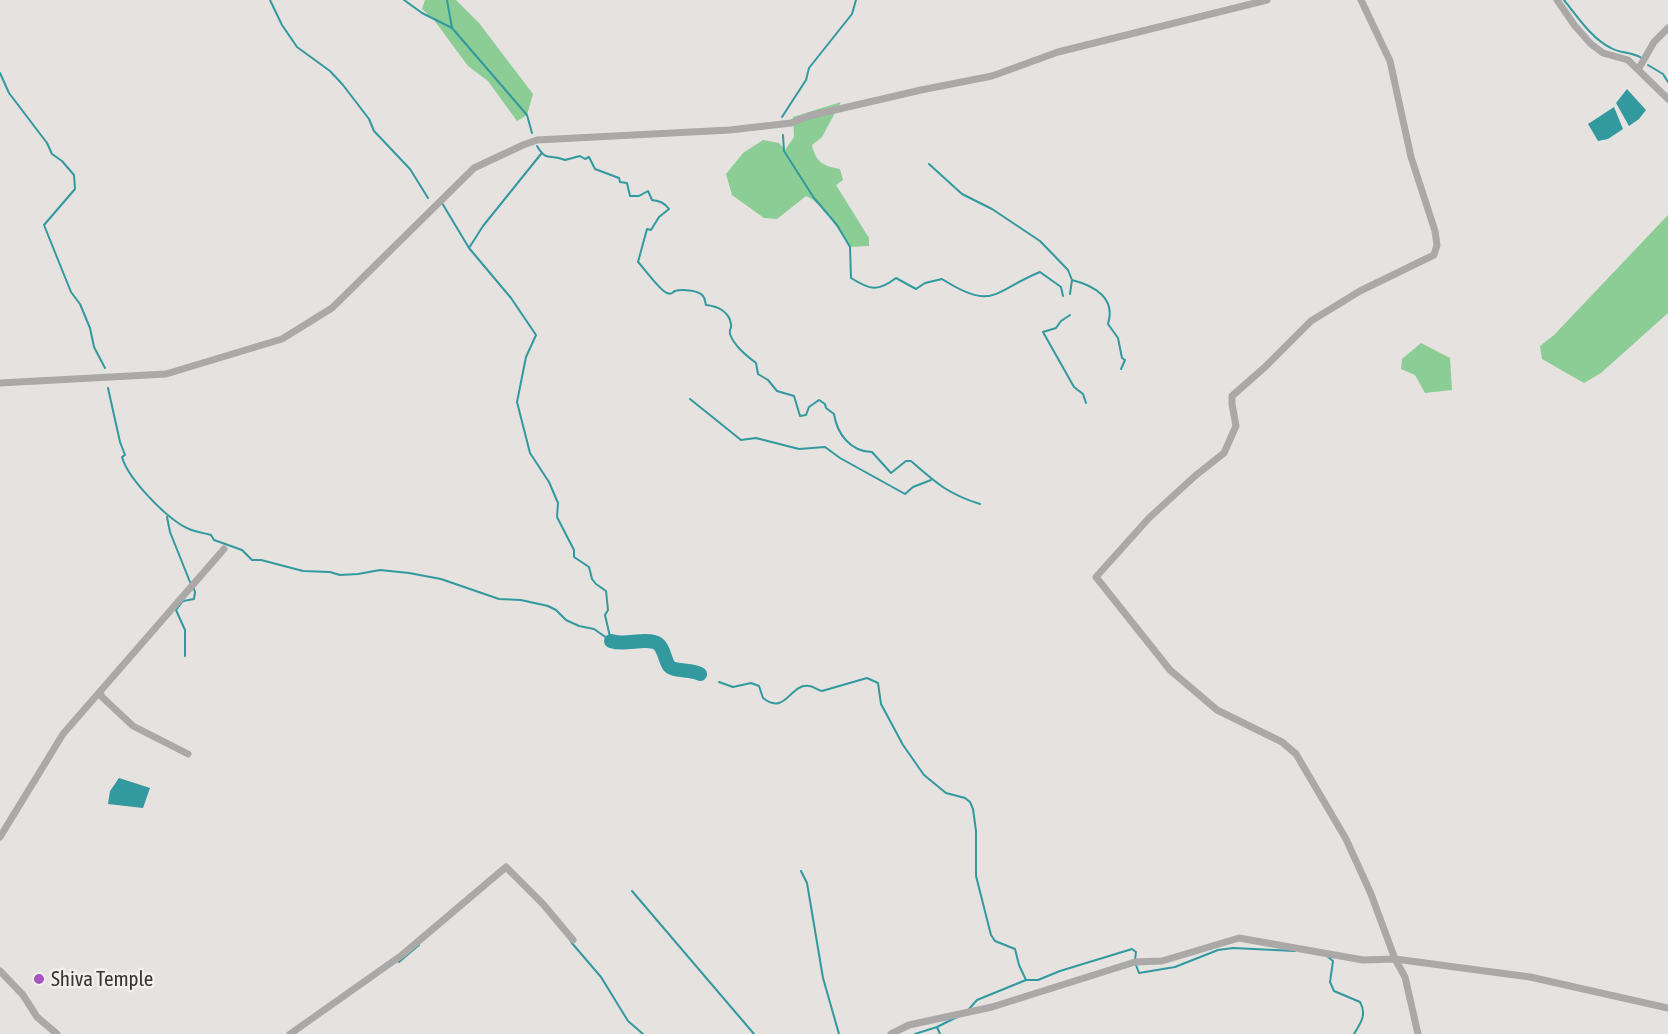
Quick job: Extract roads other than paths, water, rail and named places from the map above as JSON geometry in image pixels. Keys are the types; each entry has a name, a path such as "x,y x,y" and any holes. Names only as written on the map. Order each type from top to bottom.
{"street":[{"path":"0,382 166,374 282,339 333,308 474,168 537,140 730,130 791,123 809,116 992,76 1058,52 1268,0"},
{"path":"1361,0 1390,61 1411,157 1436,231 1437,245 1434,255 1360,291 1311,321 1265,368 1232,396 1236,426 1224,453 1149,518 1096,577 1170,670 1217,710 1282,742 1296,754 1346,839 1371,894 1395,959 1405,976 1418,1034"},
{"path":"1557,0 1575,27 1591,44 1603,53 1628,60 1639,68 1668,99"},
{"path":"1639,68 1654,42 1668,28"},
{"path":"0,837 63,734 224,549"},
{"path":"100,692 102,697 133,726 188,754"},
{"path":"290,1034 402,955 506,867 543,904 573,940"},
{"path":"891,1034 909,1025 992,1007 1135,962 1162,961 1239,938 1363,960 1395,959 1530,977 1668,1008"},
{"path":"0,971 23,994 37,1017 57,1034"}],"water":[{"path":"1627,89 1646,110 1629,126 1616,103"},
{"path":"1614,107 1623,129 1608,139 1598,141 1588,124"},
{"path":"119,778 150,788 143,808 108,804 110,791"}],"waterway":[{"path":"270,0 282,25 297,47 330,71 343,85 369,119 374,131 410,169 428,198"},
{"path":"404,0 422,13 452,28"},
{"path":"447,0 452,28 527,115 532,133"},
{"path":"782,117 806,80 809,68 852,14 856,0"},
{"path":"1564,0 1597,39 1615,50 1643,59"},
{"path":"1648,65 1663,74 1668,82"},
{"path":"0,73 9,93 47,143 52,154 62,161 74,175 75,189 44,225 71,292 80,304 90,328 94,347 105,368"},
{"path":"783,135 784,151 814,198 837,225 850,247 851,278 874,288 884,286 896,278 916,289 925,283 942,279 959,289 983,296 993,295 1040,272 1061,287 1063,296"},
{"path":"537,146 543,154 549,157 565,160 580,156 585,159 589,157 595,169 619,178 620,182 627,183 630,196 639,196 648,191 652,200 661,202 669,209 659,217 651,230 647,229 638,262 664,291 670,294 681,290 698,292 704,297 706,305 718,308 725,313 730,319 730,334 734,343 756,363 758,374 768,380 777,391 794,396 800,416 806,415 809,407 819,400 834,414 838,428 846,440 858,449 872,452 891,473 906,461 911,461 943,487 980,504"},
{"path":"541,154 483,226 469,248 511,298 536,335 526,357 517,402 530,453 549,482 558,503 557,517 574,550 574,557 589,567 592,579 606,591 608,610 605,615 611,641"},
{"path":"929,164 962,194 992,209 1040,241 1068,270 1072,280 1070,294"},
{"path":"442,203 469,248"},
{"path":"1072,280 1096,290 1106,300 1110,315 1108,324 1118,338 1122,358 1125,360 1121,369"},
{"path":"1070,315 1056,328 1043,332 1074,387 1083,394 1086,403"},
{"path":"108,388 125,455 122,457 126,466 150,498 171,517 189,529 211,535 214,540 242,550 252,560 261,560 303,571 330,572 340,575 380,570 409,573 441,579 499,599 521,600 548,606 566,620 594,629 611,641"},
{"path":"690,399 741,440 756,438 799,449 825,447 840,458 905,494 913,487 931,480"},
{"path":"167,517 170,532 190,582"},
{"path":"185,656 185,630 176,610 183,601 194,599 193,587"},
{"path":"611,641 657,643 671,668 700,674"},
{"path":"719,682 733,687 751,683 759,686 763,698 771,703 783,701 803,686 811,686 822,691 867,678 878,683 881,704 903,745 924,775 946,793 965,798 970,802 976,831 976,876 991,935 995,941 1015,949 1026,980 1038,980 1132,949 1136,952 1135,960"},
{"path":"801,871 807,883 823,978 839,1034"},
{"path":"632,891 754,1034"},
{"path":"571,942 601,977 628,1021 643,1034"},
{"path":"399,962 419,945"},
{"path":"1136,965 1139,973 1175,967 1218,950 1233,948 1295,951"},
{"path":"1327,956 1333,961 1330,982 1334,991 1360,1002 1362,1006 1362,1018 1354,1034"},
{"path":"969,1009 977,1000 1026,980"},
{"path":"940,1034 937,1027 957,1017"},
{"path":"915,1034 937,1027"}],"place":[{"name":"Shiva Temple","path":"39,979"}]}
